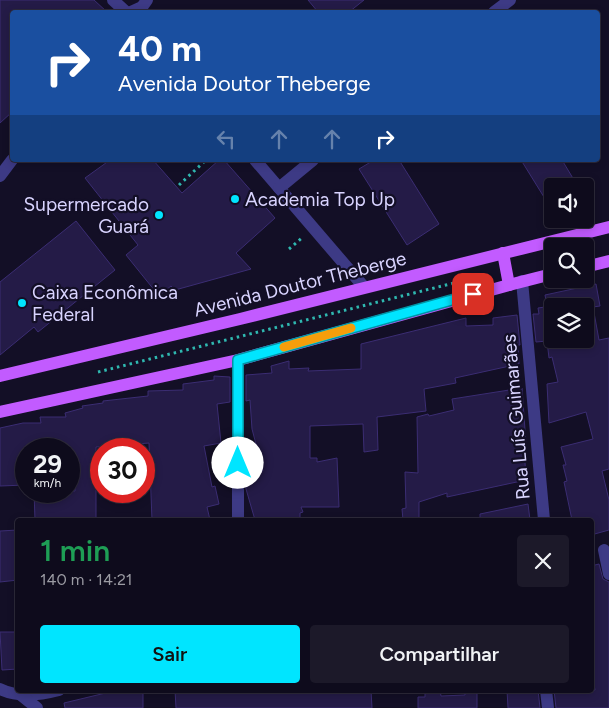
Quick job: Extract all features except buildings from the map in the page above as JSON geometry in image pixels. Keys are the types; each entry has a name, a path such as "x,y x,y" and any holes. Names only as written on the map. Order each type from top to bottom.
{"main road":[{"name":"Avenida Doutor Theberge","path":"0,376 609,227"},
{"path":"503,253 516,283"},
{"path":"594,265 609,261"},
{"path":"0,412 238,360 544,276"}],"street":[{"path":"113,0 126,10"},
{"path":"134,10 142,7 147,0"},
{"path":"497,10 510,0"},
{"path":"0,176 10,162"},
{"path":"256,162 364,287"},
{"path":"279,188 312,162"},
{"name":"Rua Luís Guimarães","path":"516,283 544,518"},
{"path":"238,360 238,518"},
{"path":"601,551 609,574"},
{"path":"0,689 21,695 47,693"},
{"path":"546,693 548,708"},
{"path":"21,695 37,708"}],"path":[{"path":"179,185 204,162"},
{"path":"288,249 303,236"},
{"name":"Avenida Doutor Theberge","path":"98,372 478,277"}],"slow traffic":[{"path":"284,347 351,328"}],"place":[{"name":"Academia Top Up","path":"235,199"},
{"name":"Supermercado Guará","path":"159,215"},
{"name":"Caixa Econômica Federal","path":"22,303"}],"route":[{"path":"238,463 238,360 473,294"}]}
